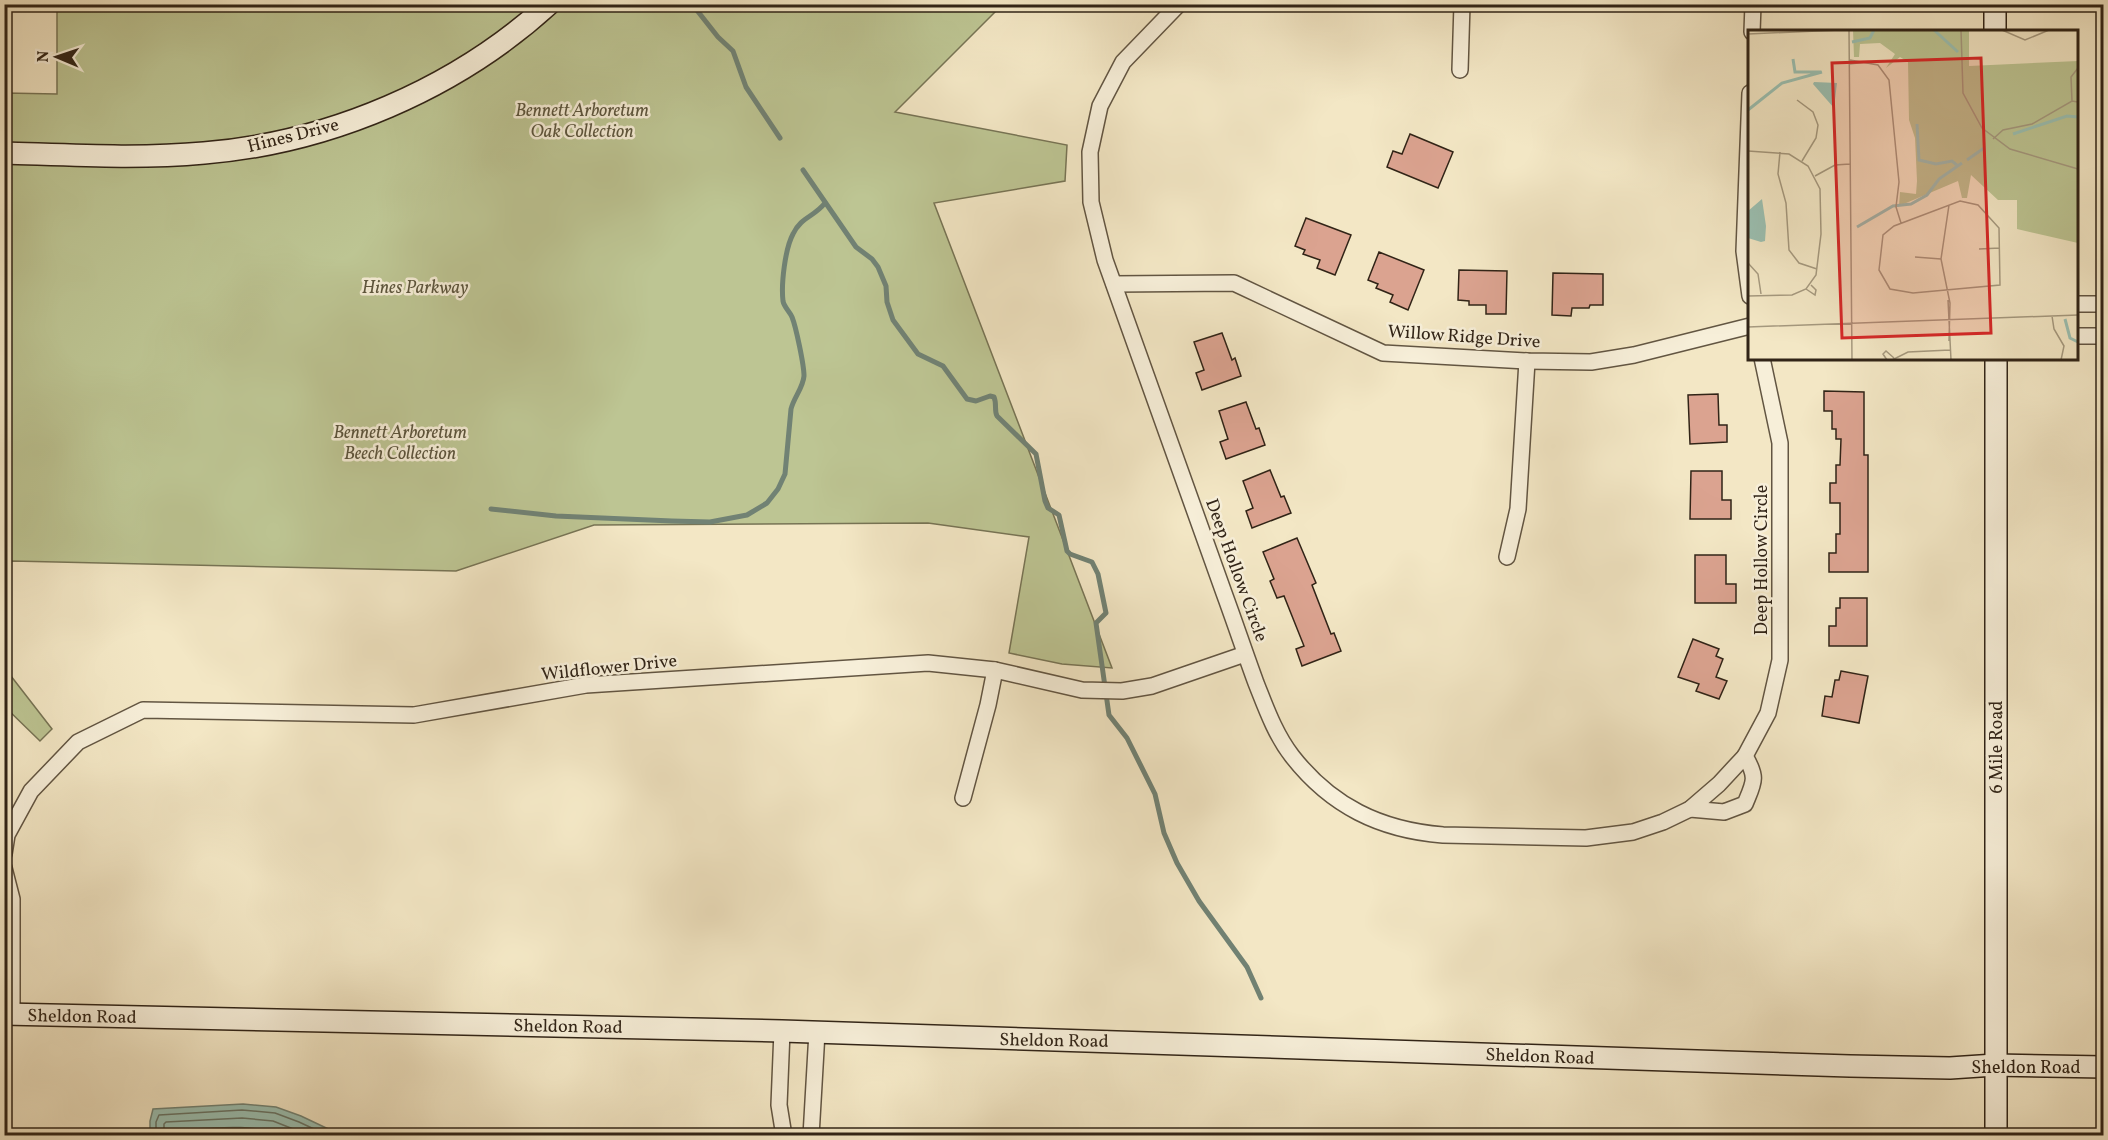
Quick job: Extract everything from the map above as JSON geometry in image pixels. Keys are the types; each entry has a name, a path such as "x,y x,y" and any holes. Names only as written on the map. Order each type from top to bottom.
{"main road":[{"name":"Hines Drive","path":"4,153 159,156 207,153 297,138 380,110 435,84 484,54 549,4"},
{"path":"1995,4 1995,30"},
{"name":"6 Mile Road","path":"1996,360 1996,1136"},
{"name":"Sheldon Road","path":"8,1014 782,1031 1850,1066 2103,1067"}],"street":[{"name":"Deep Hollow Circle","path":"1179,4 1123,62 1100,106 1090,152 1091,202 1114,284 1245,654 1272,723 1291,755 1311,778 1354,811 1378,822 1420,833 1586,838 1614,836 1647,828 1690,809 1719,784 1745,756 1768,713 1780,660 1780,442 1762,360"},
{"path":"1460,70 1462,4"},
{"path":"1752,30 1753,4"},
{"path":"1748,125 1744,251 1748,287"},
{"name":"Willow Ridge Drive","path":"1114,284 1234,284 1383,353 1591,362 1617,358 1748,326"},
{"path":"2078,304 2103,304"},
{"path":"2078,336 2103,336"},
{"path":"1507,557 1518,509 1527,361"},
{"name":"Wildflower Drive","path":"4,854 8,835 31,791 78,742 143,710 414,714 585,685 928,663 995,670 1082,690 1122,691 1152,686 1245,654"},
{"path":"963,798 995,670"},
{"name":"Deep Hollow Circle","path":"1690,809 1724,812 1745,804 1754,779 1745,756"},
{"path":"4,868 12,899 8,1014"},
{"path":"782,1031 779,1105 784,1136"},
{"path":"811,1136 817,1032"}],"green space":[{"name":"Hines Parkway","path":"57,5 1002,5 895,112 1067,145 1065,181 934,203 1112,668 1062,664 1009,653 1029,537 928,523 594,525 456,571 12,561 5,572 5,93 57,94"},
{"path":"4,667 52,729 40,741 5,707"}],"water":[{"path":"243,1104 276,1107 341,1135 150,1135 153,1109"}],"building":[{"path":"1410,134 1453,152 1438,188 1387,167 1393,151 1402,154"},
{"path":"1306,218 1351,235 1335,275 1317,268 1320,260 1303,254 1305,250 1295,246"},
{"path":"1379,252 1424,270 1408,310 1390,302 1393,295 1376,288 1378,284 1368,280"},
{"path":"1459,270 1507,271 1506,314 1486,314 1486,305 1469,305 1469,301 1458,300"},
{"path":"1553,273 1603,274 1603,305 1572,308 1571,316 1552,315"},
{"path":"1222,333 1241,376 1202,390 1196,373 1204,370 1194,342"},
{"path":"1824,391 1864,392 1864,455 1868,455 1868,572 1829,572 1829,553 1836,553 1836,534 1840,534 1840,503 1830,503 1830,483 1836,483 1836,465 1840,465 1841,439 1836,439 1836,429 1832,429 1832,411 1824,411"},
{"path":"1718,394 1719,425 1727,425 1727,442 1690,444 1688,395"},
{"path":"1246,402 1265,445 1226,459 1220,442 1228,439 1219,411"},
{"path":"1270,470 1281,497 1284,496 1291,513 1252,528 1246,511 1253,508 1243,481"},
{"path":"1691,471 1722,471 1722,500 1731,500 1731,519 1690,519"},
{"path":"1297,538 1316,583 1312,585 1331,634 1334,633 1341,651 1302,666 1296,649 1304,646 1284,596 1277,598 1270,581 1274,579 1263,552"},
{"path":"1695,555 1726,555 1726,584 1736,584 1736,603 1695,603"},
{"path":"1840,598 1867,598 1867,646 1829,646 1829,626 1836,626 1836,608 1840,608"},
{"path":"1693,639 1719,649 1716,656 1723,659 1716,677 1727,681 1719,699 1696,691 1699,684 1678,677"},
{"path":"1841,671 1868,676 1859,723 1822,716 1825,696 1832,697 1835,680 1839,680"}],"waterway":[{"path":"692,4 718,37 733,51 746,87 780,138"},
{"path":"803,170 856,247 872,259 878,267 886,286 887,302 893,320 918,354 943,366 967,399 976,401 990,396 994,397 997,416 1036,454 1045,501 1048,508 1059,515 1067,551 1092,562 1098,574 1106,613 1096,623 1109,715 1127,738 1155,794 1164,833 1177,863 1199,901 1247,967 1261,998"},
{"path":"491,509 556,516 710,522 747,515 767,503 778,489 785,474 791,409 804,376 794,322 783,301 786,257 796,228 825,203"}],"park label":[{"name":"Bennett Arboretum Oak Collection","path":"582,120"},
{"name":"Bennett Arboretum Beech Collection","path":"400,442"}]}
